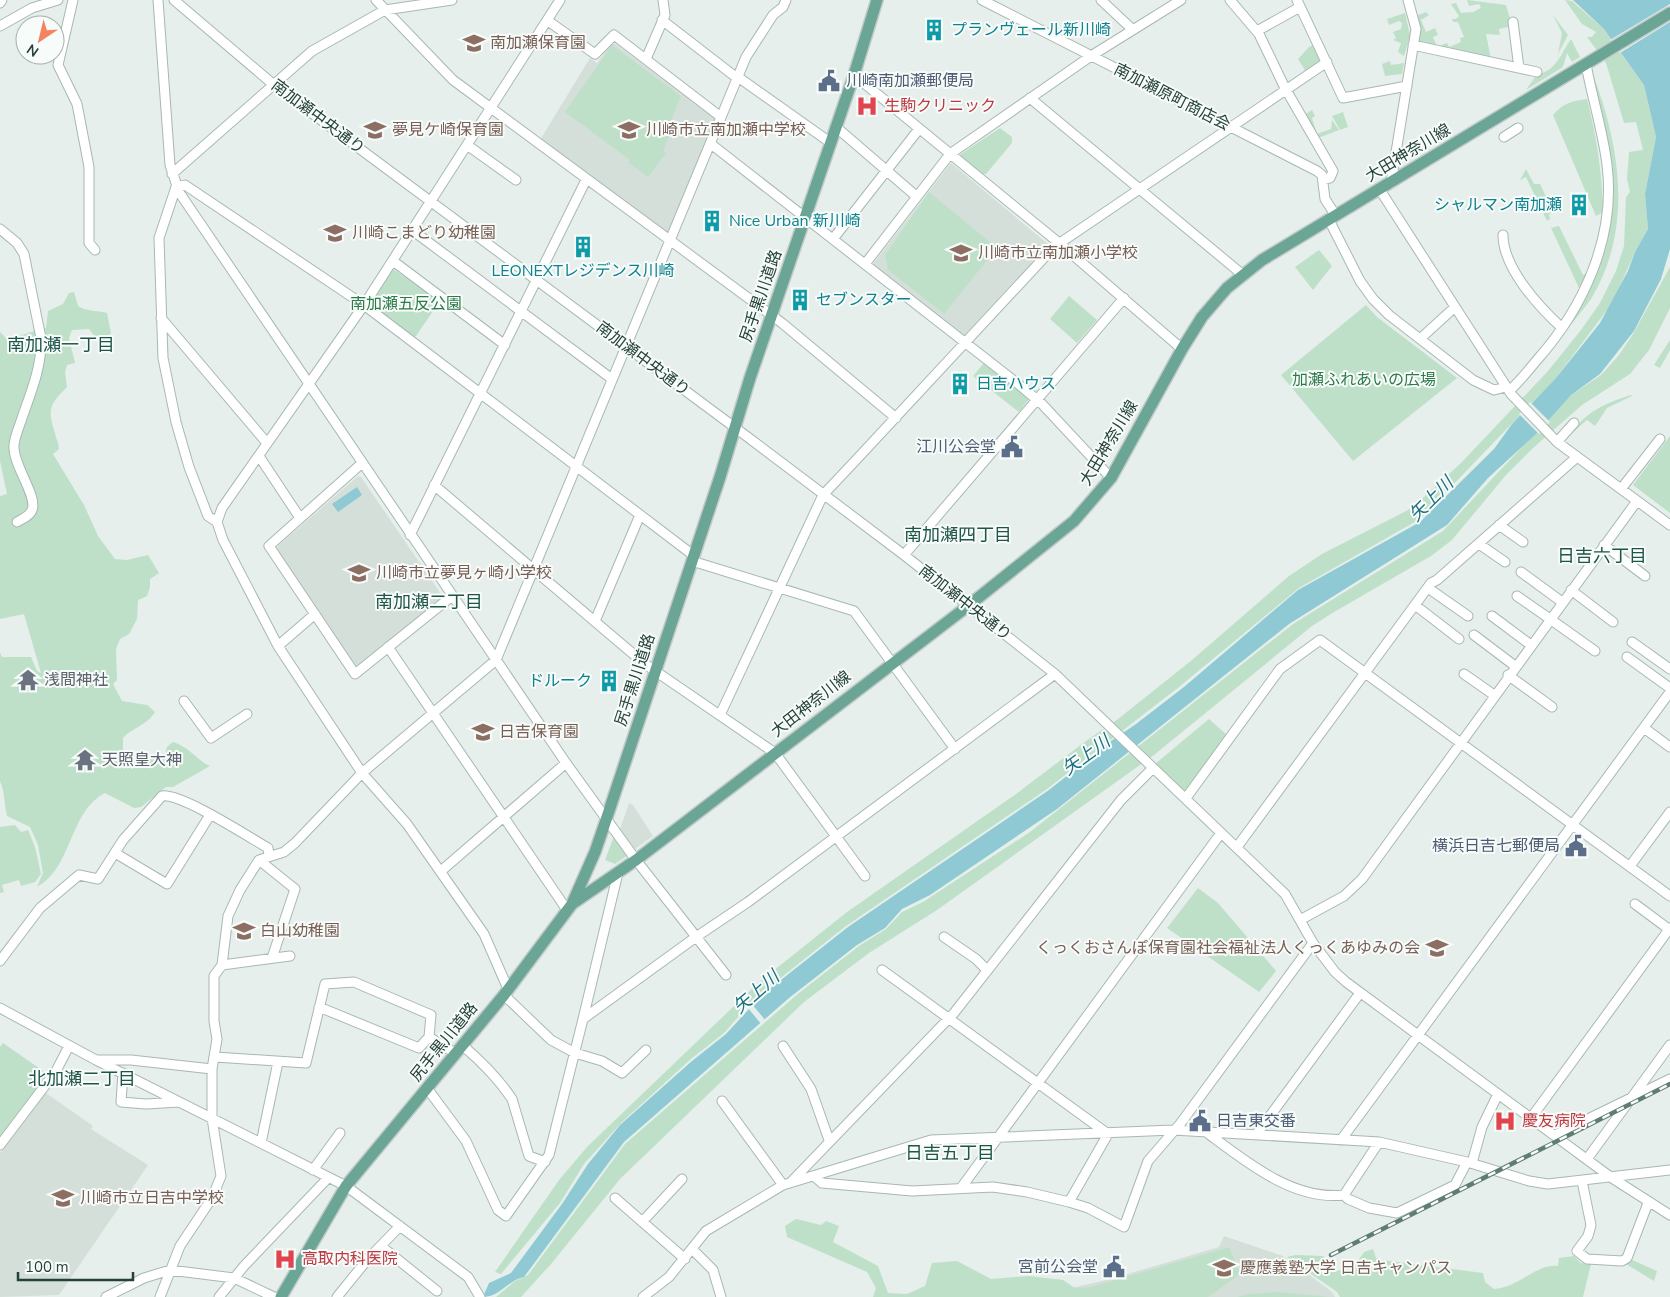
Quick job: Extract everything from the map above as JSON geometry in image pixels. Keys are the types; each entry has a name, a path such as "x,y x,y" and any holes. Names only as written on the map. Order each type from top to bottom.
{"main road":[{"name":"尻手黒川道路","path":"281,1297 346,1186 506,992 570,907 595,852 606,820 735,427 854,75 877,0"},
{"name":"大田神奈川線","path":"570,907 636,860 968,606 1074,521 1110,478 1182,349 1202,317 1227,288 1262,260 1670,13"}],"street":[{"path":"0,26 32,8 58,0"},
{"path":"73,0 58,65 77,104 80,117 89,167 89,243 95,250"},
{"path":"158,0 172,174 176,187 361,464 566,763 636,860 726,975"},
{"name":"南加瀬中央通り","path":"174,0 274,85 735,427 904,555 1055,674 1108,722 1150,765 1285,894 1313,943 1335,972 1360,993 1612,1178 1648,1203 1670,1215"},
{"path":"376,0 447,74 586,180 772,317 896,418"},
{"path":"172,174 312,51 385,10 452,0"},
{"path":"217,522 222,508 393,261 560,0"},
{"path":"646,59 666,10 663,0"},
{"path":"160,1297 180,1246 212,1198 220,1176 212,1118 212,1069 217,1039 214,1021 214,976 222,965 228,916 240,890 259,860 269,855 284,852 295,843 362,773 496,660 669,240 738,78 751,49 773,15 782,7 786,0"},
{"name":"南加瀬原町商店会","path":"982,0 1317,171 1324,179"},
{"path":"1101,0 1133,30"},
{"path":"865,264 950,154 1091,56 1181,0"},
{"path":"1230,0 1257,31 1285,88 1333,171 1330,178 1324,179 1325,199 1360,281 1373,299 1389,315 1473,380 1494,390 1509,391"},
{"path":"1391,183 1416,29 1408,0"},
{"path":"1257,31 1298,4 1343,98 1406,86"},
{"path":"662,20 738,78 831,143"},
{"path":"548,21 595,54 614,35 721,117"},
{"path":"1513,22 1519,68"},
{"path":"1414,45 1537,72"},
{"path":"720,715 824,495 965,343 1059,243 1285,88 1327,62"},
{"path":"1509,391 1562,328 1592,274 1606,225 1607,166 1588,62"},
{"path":"854,75 1059,243 1182,349"},
{"path":"1030,98 1243,275"},
{"path":"836,127 916,196"},
{"path":"1504,137 1518,128"},
{"path":"833,239 919,129"},
{"path":"710,144 1036,399 1110,478"},
{"path":"467,145 516,180"},
{"path":"410,535 586,180"},
{"path":"176,187 185,185 364,305 640,515 692,558 781,589 854,611 955,749"},
{"path":"176,187 159,238 161,318 165,373 189,468 208,516 217,522 223,540 244,585 278,646 362,773 407,824 484,934 506,992 551,1040 575,1053 602,1061 622,1073 646,1050"},
{"path":"1380,190 1509,391 1556,441 1670,525"},
{"path":"0,229 16,243 24,254 40,332 42,351 38,371 14,444 16,462 32,501 33,509 30,514 17,522"},
{"path":"412,230 612,379"},
{"path":"1503,235 1503,249 1525,286 1539,307 1562,328"},
{"path":"393,261 505,345"},
{"path":"904,555 1124,298"},
{"path":"1420,338 1456,307"},
{"path":"161,318 267,443"},
{"path":"1556,441 1574,423"},
{"path":"1622,489 1660,439"},
{"path":"258,456 300,518"},
{"path":"1237,847 1428,588 1577,457"},
{"path":"361,464 269,546 355,674 452,596"},
{"path":"434,486 655,670 775,753 865,876"},
{"path":"1300,920 1344,896 1362,879 1508,675 1637,501"},
{"path":"595,621 640,515"},
{"path":"1499,525 1523,542"},
{"path":"1479,544 1505,562"},
{"path":"1604,545 1645,576"},
{"path":"1521,572 1562,602"},
{"path":"1428,588 1468,616"},
{"path":"1571,590 1614,622"},
{"path":"1517,596 1595,651"},
{"path":"1415,605 1460,639"},
{"path":"278,646 315,614"},
{"path":"1492,616 1531,645"},
{"path":"1474,635 1515,666"},
{"path":"1186,798 1280,670 1320,640 1670,896"},
{"path":"1632,642 1670,669"},
{"path":"388,647 504,816 570,907"},
{"path":"1341,1140 1670,690 1627,657"},
{"path":"583,1019 696,937 748,902 1055,674"},
{"path":"1464,674 1494,695"},
{"path":"1508,675 1546,704"},
{"path":"184,701 211,738 247,714"},
{"path":"1644,728 1670,747"},
{"path":"441,871 566,763"},
{"path":"786,1184 949,1018 1150,765"},
{"path":"0,961 40,908 79,875 98,879 129,833 162,796 168,795 184,800 268,848 269,855"},
{"path":"1630,866 1670,812"},
{"path":"115,853 167,884 210,815"},
{"path":"961,1188 1221,832"},
{"path":"259,860 295,889 272,958"},
{"path":"427,1088 466,1141 498,1210 506,1216 549,1155 618,873"},
{"path":"1531,1118 1670,929 1635,904"},
{"path":"944,937 976,959 986,970"},
{"path":"814,1176 822,1183 912,1191 993,1187 1069,1202 1088,1208 1124,1227 1148,1161 1313,943"},
{"path":"222,965 290,956"},
{"path":"882,970 1108,1134"},
{"path":"215,1057 278,1062 306,1062 319,1008 325,984 343,981 354,982 431,1015 429,1036 419,1048 319,1008"},
{"path":"1256,1135 1360,993"},
{"path":"0,1008 96,1060 346,1186 442,1256 471,1281 480,1297"},
{"path":"429,1036 459,1049 489,1068 512,1099 529,1156 545,1162"},
{"path":"1587,1159 1670,1045"},
{"path":"0,1145 56,1071 69,1046"},
{"path":"783,1046 811,1089 829,1140"},
{"path":"96,1060 131,1060 212,1069"},
{"path":"261,1143 278,1062"},
{"path":"122,1073 121,1102 146,1104 179,1102"},
{"path":"1555,1135 1670,1079"},
{"path":"1206,1132 1247,1163 1311,1193 1344,1195 1348,1199 1369,1208 1397,1213 1455,1185 1469,1163 1482,1127 1498,1094"},
{"path":"722,1101 786,1184"},
{"path":"643,1297 668,1277 693,1250 706,1231 786,1184 931,1140 1173,1130 1379,1142 1469,1163 1529,1181 1548,1184 1612,1178 1668,1168"},
{"path":"313,1170 340,1133"},
{"path":"1069,1202 1108,1134"},
{"path":"1344,1195 1379,1142"},
{"path":"220,1297 234,1278 328,1178"},
{"path":"642,1222 682,1179"},
{"path":"1582,1180 1591,1225 1588,1236 1577,1251 1587,1259 1622,1261 1627,1258 1648,1203"},
{"path":"615,1198 684,1259"},
{"path":"338,1297 400,1226"},
{"path":"381,1246 437,1291"},
{"path":"693,1250 713,1270 721,1297"},
{"path":"106,1297 144,1278 170,1270 234,1278 274,1297"}],"shaded area":[{"name":"川崎市立南加瀬中学校","path":"611,44 616,44 716,119 667,235 540,140 590,58 597,63"},
{"name":"川崎市立南加瀬小学校","path":"951,163 1049,245 965,338 872,265"},
{"name":"川崎市立夢見ヶ崎小学校","path":"358,476 361,477 441,594 440,599 359,667 355,665 277,551 278,546"},
{"path":"629,803 633,805 653,836 635,849 620,829"},
{"name":"川崎市立日吉中学校","path":"46,1093 93,1126 91,1129 148,1165 59,1295 0,1297 0,1153"},
{"name":"慶應義塾大学 日吉キャンパス","path":"1224,1236 1283,1256 1331,1291 1335,1297 1032,1297 1111,1279 1219,1247"}],"green space":[{"path":"1467,0 1506,5 1512,26 1499,29 1500,35 1486,34 1491,59 1417,43 1416,16 1426,12 1429,15 1421,20 1426,32 1435,28 1438,35 1433,37 1437,47 1447,43 1449,47 1461,42 1460,38 1464,37 1458,22 1453,22 1452,19 1456,19 1459,16 1451,4 1456,3 1461,13 1473,12 1481,8 1479,4 1469,6"},
{"path":"1565,0 1572,1 1604,29 1644,85 1656,137 1645,194 1648,229 1635,252 1613,302 1556,378 1420,519 1299,588 1179,687 1047,789 846,926 753,1000 724,1033 691,1059 622,1122 584,1164 560,1203 501,1274 495,1272 559,1180 587,1147 758,983 847,912 1016,794 1118,719 1192,660 1289,576 1322,554 1412,508 1461,463 1548,371 1600,303 1616,271 1624,246 1626,197 1630,192 1627,179 1629,152 1643,150 1636,122 1624,123 1606,63 1587,37 1592,37 1596,32 1582,24"},
{"path":"1405,13 1410,35 1404,56 1398,52 1401,43 1393,40 1396,38 1393,32 1401,29 1402,23 1399,21 1389,25 1387,19"},
{"path":"1553,15 1568,35 1558,54 1562,33"},
{"path":"1571,39 1580,57 1572,62 1567,53 1563,67 1526,90 1537,74 1549,70 1553,66"},
{"path":"612,45 681,96 667,131 670,133 663,151 666,153 648,177 629,163 630,160 565,112"},
{"path":"1313,45 1321,62 1306,72 1298,59"},
{"path":"1390,61 1391,65 1404,63 1402,74 1385,76 1382,64"},
{"path":"1592,72 1610,128 1618,186 1618,215 1613,244 1605,272 1591,299 1565,332 1597,272 1607,243 1610,223 1612,192"},
{"path":"1587,99 1594,127 1601,183 1603,212 1596,216 1553,115 1568,103"},
{"path":"1312,110 1315,116 1312,118 1317,134 1331,129 1332,120 1339,130 1318,138 1304,115"},
{"path":"1343,112 1348,127 1340,130 1332,116"},
{"path":"1000,128 1012,137 1012,143 986,174 978,174 958,156"},
{"path":"1526,169 1534,184 1540,184 1553,212 1549,214 1550,219 1547,221 1526,177 1520,180"},
{"path":"929,192 997,248 944,314 888,270 885,255"},
{"path":"1559,226 1583,275 1587,273 1579,288 1551,228"},
{"path":"1319,250 1332,266 1313,290 1295,267"},
{"path":"1670,267 1670,308 1649,350 1630,374 1582,405 1533,448 1506,475 1452,540 1431,556 1312,626 1154,755 937,910 869,953 804,1002 620,1179 551,1264 521,1297 496,1297 515,1281 528,1275 625,1144 799,993 859,946 886,929 902,912 923,902 1030,832 1293,624 1443,531 1571,395 1601,375 1619,355 1633,334"},
{"name":"南加瀬五反公園","path":"393,269 440,301 416,336 413,337 370,303"},
{"path":"74,292 78,306 107,313 111,333 106,340 96,338 89,329 72,330 69,338 75,363 67,365 65,372 67,387 54,402 51,412 59,445 59,449 53,454 84,505 98,536 115,559 127,560 148,555 159,573 150,579 147,596 138,600 137,619 129,634 120,639 116,649 117,680 113,684 122,701 147,705 155,712 148,720 123,738 123,750 131,764 142,764 144,760 165,756 167,747 173,742 184,747 210,766 173,787 166,787 141,807 134,808 105,793 93,801 77,825 58,866 49,878 37,887 43,873 38,845 30,827 7,816 0,781 0,653 2,657 31,657 37,671 41,673 24,614 0,619 0,496 7,494 0,461 0,332 7,339 46,328 48,311 63,304 69,293"},
{"path":"1069,296 1097,320 1077,343 1050,319"},
{"name":"加瀬ふれあいの広場","path":"1366,305 1377,317 1457,378 1353,461 1281,375"},
{"path":"1670,340 1670,350 1660,368 1654,365"},
{"path":"984,363 1029,399 1019,412 973,376"},
{"path":"1631,395 1607,408 1595,426 1587,420 1571,434 1583,419 1597,409"},
{"path":"1670,436 1670,513 1633,485"},
{"path":"1209,719 1228,736 1187,793 1155,764"},
{"path":"15,825 21,832 28,830 35,847 41,874 35,882 21,886 19,880 2,885 4,892 0,893 0,827"},
{"path":"614,836 628,855 615,864 605,860"},
{"path":"1198,888 1218,903 1276,971 1259,992 1167,928"},
{"path":"3,1043 49,1075 0,1140 0,1047"},
{"path":"796,1219 821,1225 826,1221 839,1226 833,1242 878,1266 888,1293 907,1294 925,1286 932,1263 957,1261 991,1279 1029,1276 1063,1280 1075,1288 1091,1287 1229,1247 1240,1274 1208,1297 873,1297 876,1288 867,1272 787,1237 785,1226"},
{"path":"1373,1249 1376,1258 1382,1260 1483,1273 1485,1282 1494,1289 1512,1284 1543,1268 1558,1266 1559,1258 1574,1256 1581,1263 1591,1264 1583,1297 1340,1297 1337,1292 1287,1257 1296,1255 1323,1256 1337,1271 1355,1265 1364,1252"},
{"path":"1630,1259 1657,1271 1654,1281 1626,1264"},
{"path":"1279,1292 1329,1297 1237,1297 1248,1294"}],"water":[{"name":"矢上川","path":"1573,0 1670,0 1670,249 1661,279 1634,331 1600,374 1571,395 1536,434 1488,478 1447,525 1289,624 1057,809 930,895 902,909 885,928 857,945 789,998 624,1142 524,1277 513,1281 494,1294 483,1297 489,1283 511,1273 562,1204 588,1164 620,1125 692,1061 726,1034 762,995 848,927 1049,790 1184,687 1298,590 1420,522 1494,449 1512,424 1556,378 1600,323 1648,229 1645,194 1656,137 1644,85 1604,29"},
{"path":"357,487 362,495 338,512 332,504"}],"pier":[{"path":"1670,4 1670,22 1620,53 1610,40"},
{"path":"1530,402 1550,422 1539,434 1519,414"},
{"path":"751,1003 766,1021 762,1025 747,1007"}],"railway":[{"path":"1331,1255 1670,1084"}],"place":[{"name":"プランヴェール新川崎","path":"934,30"},
{"name":"南加瀬保育園","path":"474,43"},
{"name":"川崎南加瀬郵便局","path":"829,81"},
{"name":"生駒クリニック","path":"867,106"},
{"name":"夢見ケ崎保育園","path":"375,130"},
{"name":"川崎市立南加瀬中学校","path":"629,130"},
{"name":"シャルマン南加瀬","path":"1579,205"},
{"name":"Nice Urban 新川崎","path":"712,221"},
{"name":"川崎こまどり幼稚園","path":"335,233"},
{"name":"LEONEXTレジデンス川崎","path":"583,247"},
{"name":"川崎市立南加瀬小学校","path":"961,253"},
{"name":"セブンスター","path":"800,300"},
{"name":"日吉ハウス","path":"960,384"},
{"name":"江川公会堂","path":"1012,447"},
{"name":"川崎市立夢見ヶ崎小学校","path":"359,573"},
{"name":"浅間神社","path":"28,680"},
{"name":"ドルーク","path":"609,681"},
{"name":"日吉保育園","path":"483,732"},
{"name":"天照皇大神","path":"85,760"},
{"name":"横浜日吉七郵便局","path":"1576,846"},
{"name":"白山幼稚園","path":"244,931"},
{"name":"くっくおさんぽ保育園社会福祉法人くっくあゆみの会","path":"1437,948"},
{"name":"日吉東交番","path":"1200,1121"},
{"name":"慶友病院","path":"1505,1121"},
{"name":"川崎市立日吉中学校","path":"63,1198"},
{"name":"高取内科医院","path":"285,1259"},
{"name":"宮前公会堂","path":"1114,1267"},
{"name":"慶應義塾大学 日吉キャンパス","path":"1224,1268"}],"district":[{"name":"南加瀬一丁目","path":"61,345"},
{"name":"南加瀬四丁目","path":"958,535"},
{"name":"日吉六丁目","path":"1602,556"},
{"name":"南加瀬二丁目","path":"429,602"},
{"name":"北加瀬二丁目","path":"82,1079"},
{"name":"日吉五丁目","path":"950,1153"}]}
